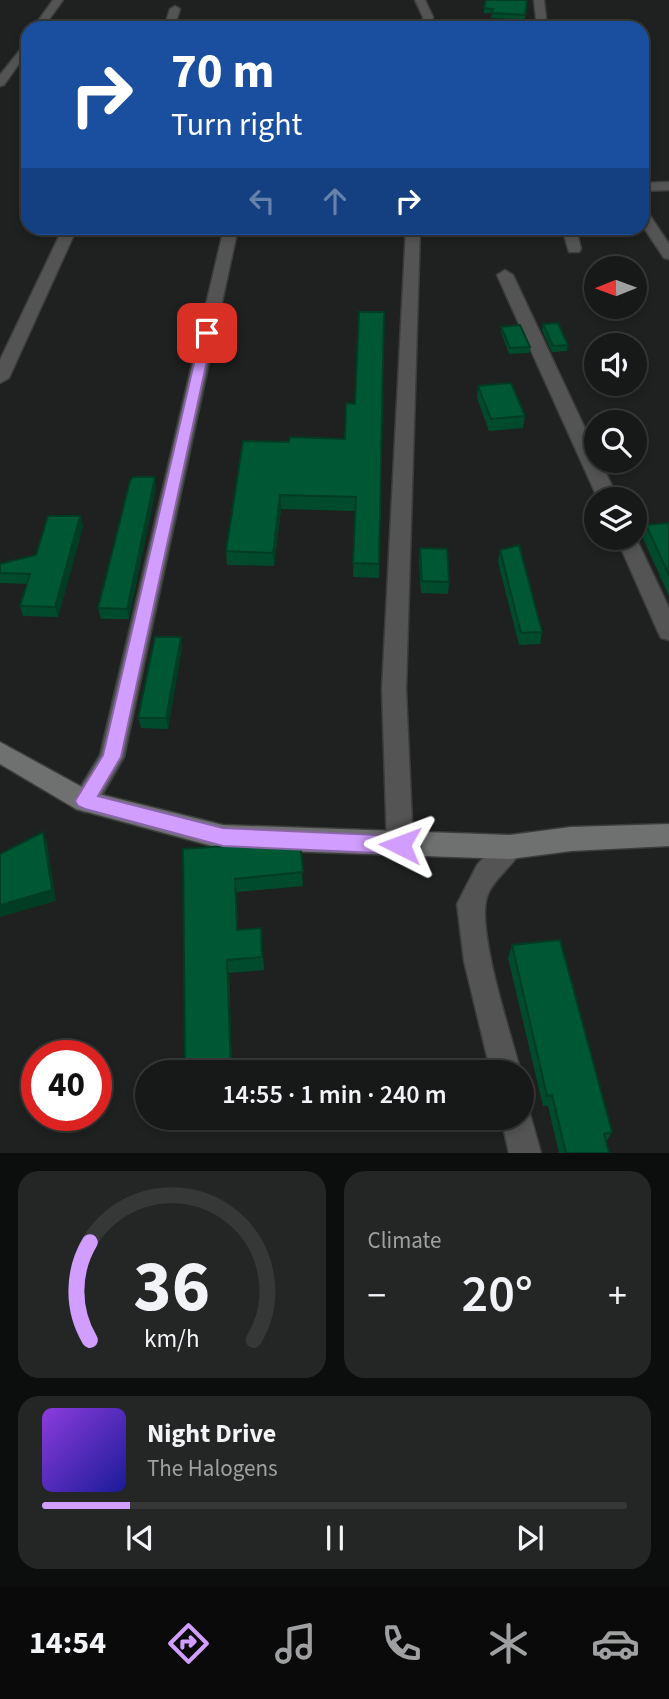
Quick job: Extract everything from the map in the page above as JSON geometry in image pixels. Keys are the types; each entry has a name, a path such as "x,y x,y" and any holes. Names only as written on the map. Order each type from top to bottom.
{"street":[{"path":"43,21 58,0"},
{"path":"420,0 427,21"},
{"path":"539,0 541,21"},
{"path":"171,21 175,9"},
{"path":"0,83 21,53"},
{"path":"649,187 669,186"},
{"path":"649,225 669,255"},
{"path":"0,378 67,235"},
{"path":"85,801 112,757 229,235"},
{"path":"400,845 394,689 413,235"},
{"path":"571,235 574,249"},
{"path":"505,275 602,487"},
{"path":"632,550 669,632"},
{"path":"0,752 85,801 223,837 510,847 571,838 669,835"},
{"path":"503,1060 474,934 471,906 479,881 510,847"},
{"path":"520,1130 525,1153"}],"building":[{"path":"486,0 527,0 525,15 492,13 493,9 484,8"},
{"path":"359,312 384,312 379,564 353,563 356,497 280,495 273,553 226,551 243,441 289,442 290,437 345,439 346,403 355,404"},
{"path":"558,323 568,345 553,346 543,324"},
{"path":"520,325 530,347 510,348 501,327"},
{"path":"511,383 525,416 491,419 478,386"},
{"path":"133,477 155,477 127,609 98,608 130,481"},
{"path":"48,516 80,516 55,607 20,606 30,574 0,573 0,564 36,555"},
{"path":"669,523 669,575 647,527 647,525"},
{"path":"519,545 542,632 521,633 500,550"},
{"path":"420,548 447,549 449,582 422,581"},
{"path":"155,637 181,637 166,718 138,718"},
{"path":"43,832 52,890 0,905 0,854"},
{"path":"300,841 303,872 235,879 237,930 261,928 262,957 227,960 231,1060 185,1060 183,849"},
{"path":"560,940 612,1132 604,1134 609,1153 566,1153 552,1095 547,1096 512,945"}],"route":[{"path":"207,333 112,757 85,801 223,837 400,845"}]}
